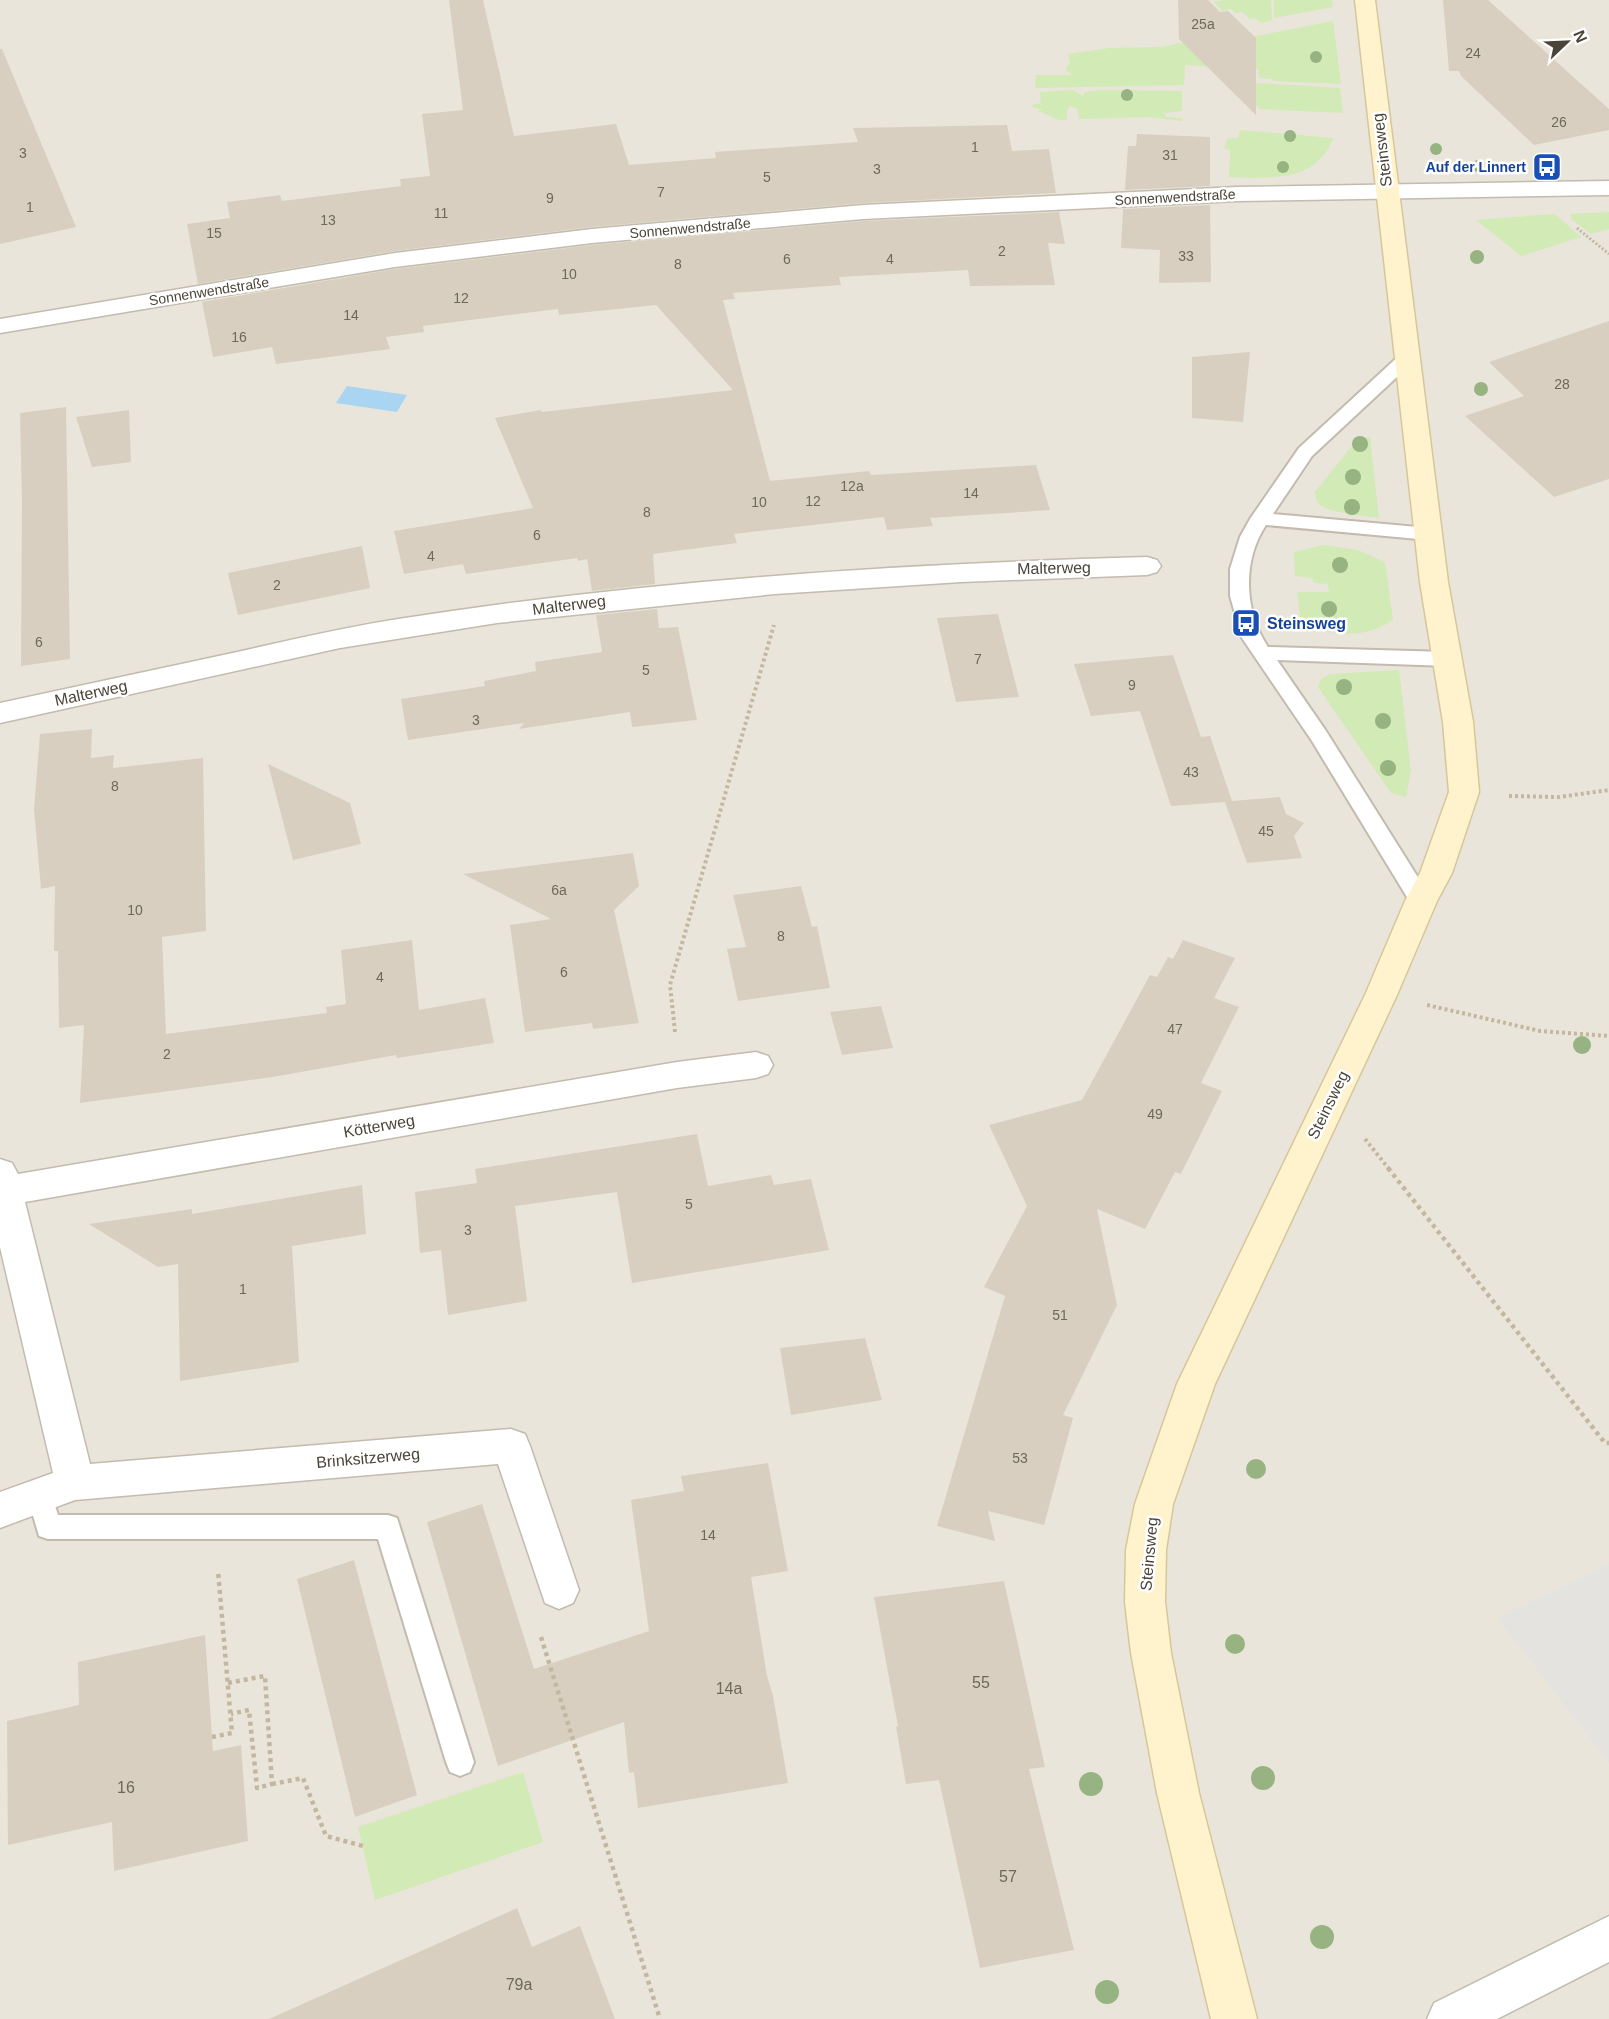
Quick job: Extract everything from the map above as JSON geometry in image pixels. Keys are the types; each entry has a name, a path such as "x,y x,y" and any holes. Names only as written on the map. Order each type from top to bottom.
{"main road":[{"name":"Steinsweg","path":"1233,2019 1183,1815 1162,1715 1145,1602 1146,1550 1154,1504 1197,1384 1436,873 1464,792 1463,754 1428,534 1365,0"}],"street":[{"path":"1387,191 1609,188"},
{"name":"Sonnenwendstraße","path":"0,326 395,260 592,236 863,212 1237,194 1387,191"},
{"name":"Malterweg","path":"0,712 402,627 625,598 788,582 991,570 1147,566"},
{"name":"Kötterweg","path":"2,1182 677,1075 756,1065"},
{"path":"2,1182 75,1483"},
{"name":"Brinksitzerweg","path":"1,1512 75,1483 511,1446 559,1590"},
{"path":"1450,2019 1609,1938"}],"lane":[{"path":"1407,358 1305,452 1259,519 1249,537 1239,569 1246,623 1262,653 1319,736 1421,901"},
{"path":"1259,519 1428,534"},
{"path":"1262,653 1448,659"},
{"path":"40,1496 48,1527 388,1527 460,1762"}],"path":[{"path":"1581,232 1609,254"},
{"path":"677,1075 670,985 788,582"},
{"path":"1464,792 1546,799 1585,796 1609,790"},
{"path":"1381,994 1540,1031 1609,1036"},
{"path":"1363,1136 1605,1443 1609,1443"},
{"path":"212,1737 232,1732 214,1527"},
{"path":"559,1590 534,1616 660,2019"},
{"path":"228,1683 265,1676 272,1784"},
{"path":"231,1714 249,1710 256,1788 303,1778 326,1836 363,1846"}],"shaded area":[{"path":"0,0 1609,0 1609,2019 0,2019"},
{"path":"1609,1564 1609,1763 1497,1618"}],"green space":[{"path":"1271,0 1272,20 1261,23 1255,18 1250,19 1242,12 1235,13 1231,9 1222,11 1214,2"},
{"path":"1274,0 1332,0 1333,7 1274,18"},
{"path":"1333,21 1341,84 1273,81 1273,79 1259,78 1258,69 1185,65 1184,85 1035,88 1036,75 1073,75 1065,70 1070,63 1068,54 1109,48 1161,47 1211,37 1226,42"},
{"path":"1259,83 1340,88 1343,113 1259,109 1258,106 1251,106 1251,85"},
{"path":"1073,90 1083,96 1085,92 1100,90 1182,91 1182,111 1164,113 1166,117 1182,118 1182,121 1149,117 1079,119 1078,109 1070,106 1067,110 1067,120 1059,120 1038,111 1043,109 1033,108 1032,105 1041,103 1040,92"},
{"path":"1240,130 1333,138 1325,153 1315,164 1303,171 1274,177 1229,177 1230,150 1224,149 1227,139 1238,138"},
{"path":"1609,212 1609,229 1591,234 1572,220 1570,214"},
{"path":"1555,214 1581,237 1521,256 1476,220"},
{"path":"1370,437 1379,518 1340,512 1320,505 1315,492 1357,440"},
{"path":"1323,545 1358,550 1385,562 1393,620 1371,630 1348,634 1324,631 1301,622 1297,592 1329,592 1328,584 1314,583 1312,578 1295,576 1294,552"},
{"path":"1399,670 1411,770 1406,797 1391,793 1318,687 1321,679 1330,674"},
{"path":"523,1772 543,1842 375,1900 358,1827"}],"water":[{"path":"347,386 407,395 397,412 336,403"}],"building":[{"path":"449,0 483,0 514,136 616,124 629,165 716,158 715,152 858,142 853,128 1007,125 1012,151 1049,149 1056,193 863,203 592,227 395,251 198,284 187,224 230,218 227,202 280,195 282,201 401,186 400,179 430,176 422,114 463,110"},
{"path":"1178,0 1208,0 1220,12 1228,11 1256,38 1256,115 1179,39"},
{"path":"1443,0 1488,0 1609,109 1609,130 1534,145 1461,76 1459,71 1449,71"},
{"path":"0,49 2,49 76,227 0,244"},
{"path":"1137,134 1210,137 1210,186 1125,190 1128,146 1136,146"},
{"path":"1210,205 1211,282 1159,283 1160,250 1121,248 1123,209"},
{"path":"1059,212 1065,244 1048,243 1055,285 970,286 968,270 839,277 841,285 733,293 735,299 723,300 770,481 869,471 871,475 1036,465 1050,510 930,518 933,526 887,530 884,517 734,534 737,543 653,554 655,584 592,591 587,559 578,561 577,558 466,574 463,564 404,574 394,531 533,508 495,418 540,410 542,412 733,390 656,305 559,315 558,309 423,326 424,332 386,337 390,349 276,364 272,347 213,357 202,302 395,269 592,245 863,221"},
{"path":"1609,321 1609,479 1554,497 1465,416 1524,396 1489,362"},
{"path":"1250,352 1243,422 1192,418 1192,357"},
{"path":"66,407 70,659 21,666 20,413"},
{"path":"129,410 131,462 92,467 76,417"},
{"path":"362,546 370,588 238,615 228,573"},
{"path":"657,609 659,628 678,627 697,720 632,727 630,712 519,729 524,723 408,740 401,699 485,686 484,681 536,671 535,662 602,652 596,615"},
{"path":"998,614 1019,697 956,702 937,618"},
{"path":"1173,655 1201,737 1210,736 1232,801 1280,797 1286,814 1304,823 1294,836 1302,858 1247,863 1225,802 1171,806 1140,711 1091,716 1074,664"},
{"path":"92,729 91,758 114,755 113,768 203,758 206,931 162,937 166,1034 327,1013 326,1007 346,1004 341,950 412,940 419,1010 485,998 494,1043 397,1058 396,1055 273,1077 80,1103 84,1025 59,1028 58,951 54,951 55,886 41,889 34,809 40,734"},
{"path":"268,764 350,803 361,844 293,860"},
{"path":"633,853 639,886 614,910 639,1023 593,1029 592,1023 525,1032 510,925 551,919 463,874"},
{"path":"801,886 812,927 817,926 830,988 738,1001 727,949 746,947 733,895"},
{"path":"1183,940 1235,958 1214,998 1239,1007 1201,1083 1222,1091 1181,1174 1175,1172 1145,1229 1097,1209 1117,1305 1063,1415 1073,1418 1044,1525 988,1511 995,1541 937,1526 1005,1296 984,1287 1027,1206 989,1125 1082,1100 1150,975 1157,977 1168,957 1173,959"},
{"path":"881,1006 893,1048 842,1055 830,1012"},
{"path":"697,1134 708,1186 771,1175 774,1185 811,1179 829,1250 632,1283 617,1192 515,1206 527,1301 448,1315 441,1250 420,1253 415,1192 477,1183 475,1169"},
{"path":"362,1185 366,1234 292,1246 299,1362 180,1381 178,1264 158,1267 89,1224 192,1209 192,1214"},
{"path":"865,1338 882,1400 791,1415 780,1348"},
{"path":"768,1463 788,1571 751,1577 788,1783 638,1808 634,1772 629,1773 624,1722 498,1766 427,1522 482,1504 534,1669 649,1631 631,1500 684,1491 681,1476"},
{"path":"354,1560 417,1795 355,1817 297,1579"},
{"path":"1004,1581 1045,1767 1029,1769 1074,1950 980,1968 939,1780 906,1784 896,1727 898,1726 874,1597"},
{"path":"205,1635 213,1751 241,1745 248,1841 114,1871 112,1822 8,1845 7,1721 79,1705 78,1662"},
{"path":"517,1908 532,1947 580,1926 615,2019 269,2019"}],"place":[{"name":"Auf der Linnert","path":"1547,167"},
{"name":"Steinsweg","path":"1246,623"}]}
